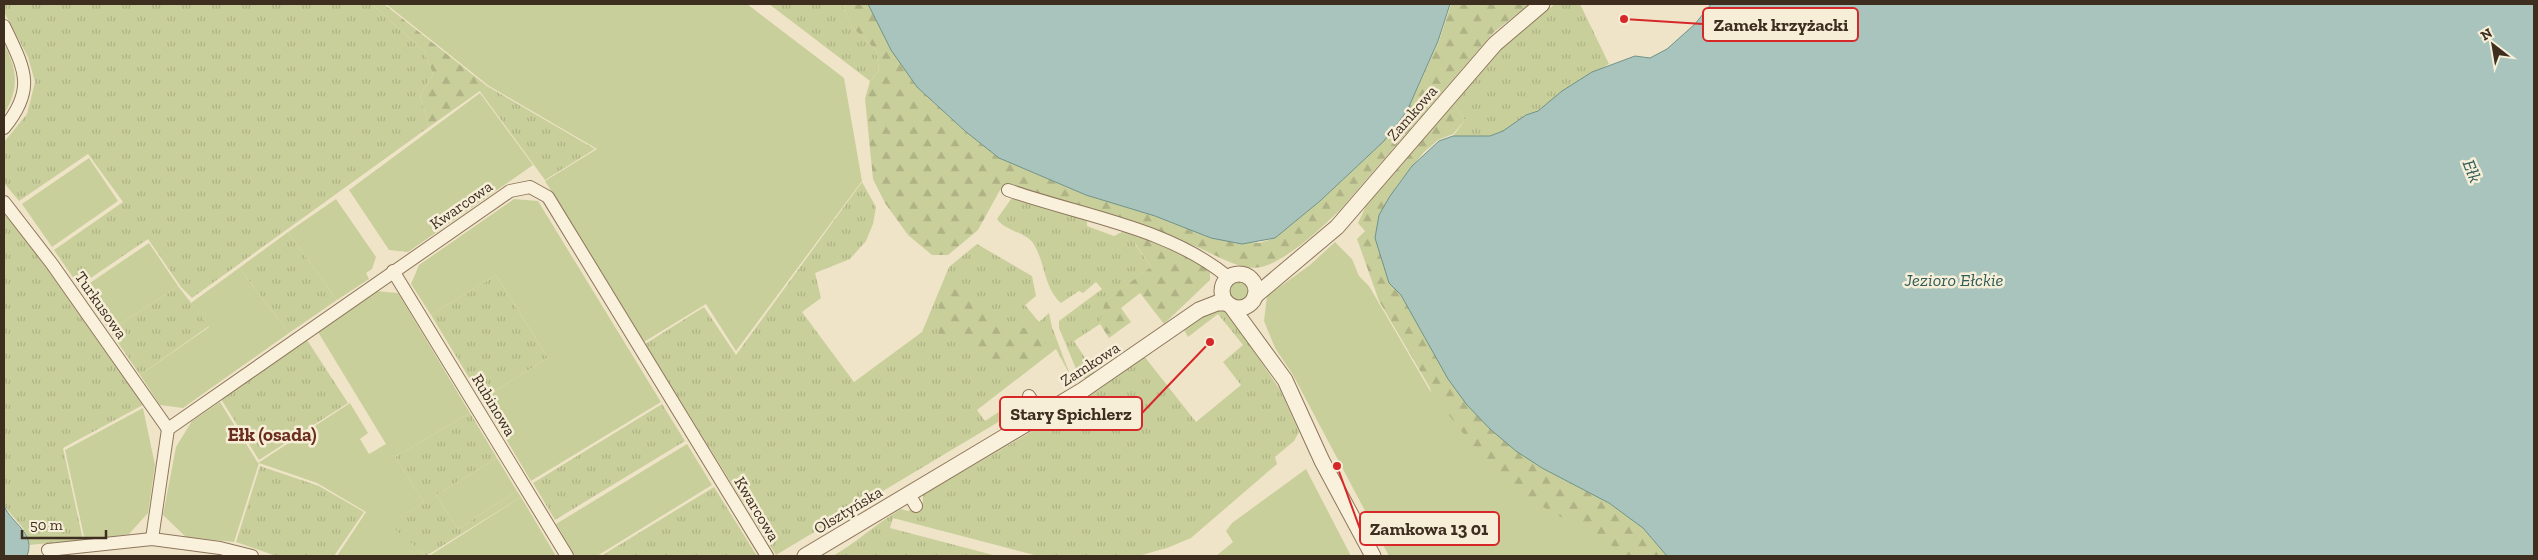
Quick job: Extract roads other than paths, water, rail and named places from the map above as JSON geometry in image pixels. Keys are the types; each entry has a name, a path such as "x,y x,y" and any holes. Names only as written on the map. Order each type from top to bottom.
{"street":[{"name":"Zamkowa","path":"1253,300 1337,227 1495,44 1542,4"},
{"path":"4,26 21,62 25,90 16,113 4,128"},
{"name":"Kwarcowa","path":"168,429 510,191 530,186 548,197 767,556"},
{"path":"1008,190 1170,242 1210,263 1225,281 1223,298 1268,356 1292,392 1322,461 1373,556"},
{"name":"Turkusowa","path":"4,202 52,264 168,429"},
{"name":"Zamkowa","path":"1248,276 1269,272 1313,248"},
{"name":"Rubinowa","path":"394,271 567,556"},
{"path":"1225,281 1236,274 1248,276 1254,283 1254,324 1268,356"},
{"name":"Zamkowa","path":"1160,337 1195,303 1225,281"},
{"path":"1229,305 1241,308 1253,300"},
{"name":"Zamkowa","path":"913,500 1108,374 1199,310 1217,303 1229,305"},
{"path":"1029,396 1041,416"},
{"path":"152,539 168,429"},
{"name":"Olsztyńska","path":"805,556 913,500"},
{"path":"48,550 152,539 220,548 252,556"}],"water":[{"path":"868,4 1450,4 1438,41 1407,111 1384,141 1320,201 1275,238 1242,244 1211,238 1155,216 1086,195 999,158 965,131 917,87 891,50"},
{"name":"Jezioro Ełckie","path":"1711,4 2534,4 2534,556 1667,556 1643,528 1609,503 1542,468 1516,451 1490,429 1467,405 1448,379 1401,295 1389,283 1375,238 1379,215 1390,196 1412,166 1439,141 1453,136 1490,136 1503,131 1526,115 1538,111 1562,91 1592,72 1635,56 1650,58 1667,49 1695,24"},
{"path":"4,506 26,535 29,548 27,556 4,556"}],"place":[{"name":"Zamek krzyżacki","path":"1624,19"},
{"name":"Stary Spichlerz","path":"1210,342"},
{"name":"Zamkowa 13 01","path":"1337,466"}],"district":[{"name":"Ełk (osada)","path":"272,434"}],"water label":[{"name":"Ełk","path":"2472,171"}]}
